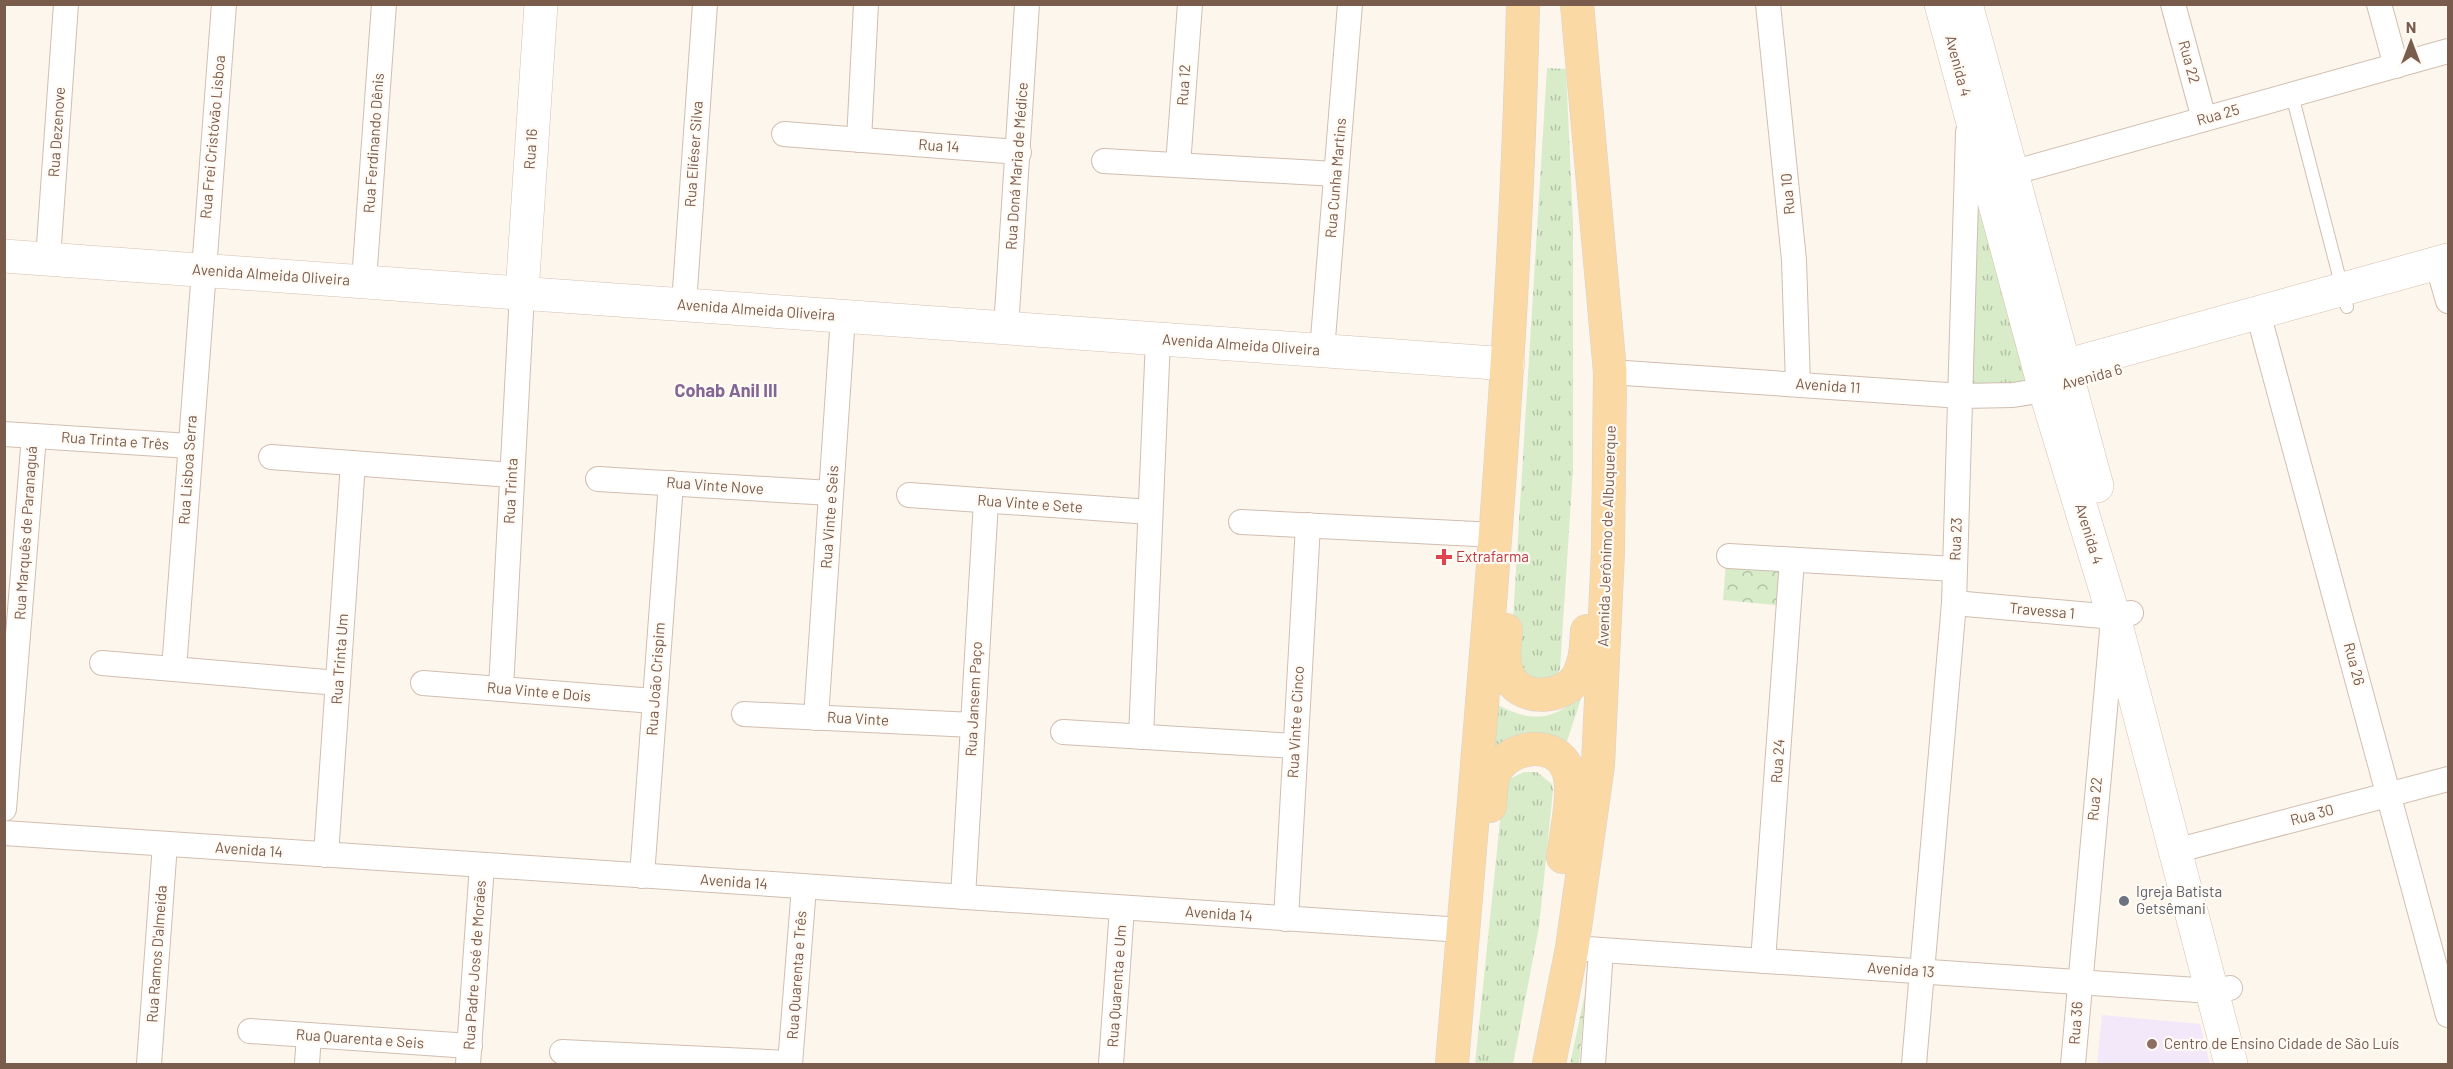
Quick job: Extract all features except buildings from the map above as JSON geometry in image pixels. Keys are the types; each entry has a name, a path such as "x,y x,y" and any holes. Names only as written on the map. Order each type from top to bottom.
{"main road":[{"path":"1452,1065 1508,364 1519,176 1522,4"},
{"name":"Avenida Jerônimo de Albuquerque","path":"1549,1065 1587,949 1608,551 1610,372 1577,4"},
{"path":"1508,364 1512,496 1505,666 1514,684 1523,690 1538,694 1554,693 1567,688 1576,679 1585,659 1610,372"},
{"path":"1456,1065 1481,922 1493,777 1501,764 1512,754 1534,749 1546,750 1560,758 1567,769 1570,783 1540,1065"}],"street":[{"name":"Rua Dezenove","path":"48,259 66,4"},
{"name":"Rua Frei Cristóvão Lisboa","path":"202,270 224,4"},
{"name":"Rua Ferdinando Dênis","path":"364,281 384,4"},
{"name":"Rua 16","path":"522,293 541,4"},
{"name":"Rua Eliéser Silva","path":"684,304 705,4"},
{"path":"859,140 866,4"},
{"name":"Rua Doná Maria de Médice","path":"1006,328 1027,4"},
{"name":"Rua 12","path":"1178,165 1190,4"},
{"name":"Rua Cunha Martins","path":"1322,351 1350,4"},
{"name":"Rua 10","path":"1768,4 1794,260 1798,384"},
{"name":"Avenida 4","path":"1941,4 1969,106 2000,175"},
{"name":"Avenida 4","path":"1966,4 2000,175 2060,380 2221,989 2251,1065"},
{"name":"Rua 22","path":"2173,4 2204,119"},
{"path":"2379,4 2396,66"},
{"name":"Rua 25","path":"2000,175 2448,51"},
{"name":"Rua 23","path":"1914,1065 1954,603 1969,106"},
{"name":"Rua 14","path":"784,134 1018,152"},
{"path":"1104,161 1336,174"},
{"name":"Avenida Almeida Oliveira","path":"4,256 1508,364"},
{"name":"Rua Lisboa Serra","path":"174,669 202,270"},
{"name":"Avenida 6","path":"2060,380 2345,298 2445,277"},
{"name":"Rua Trinta","path":"501,689 522,293"},
{"name":"Rua Vinte e Seis","path":"816,718 843,316"},
{"name":"Rua 26","path":"2261,321 2448,1015"},
{"path":"1141,737 1158,339"},
{"name":"Avenida 11","path":"1610,372 1962,396 2013,395 2060,380"},
{"name":"Rua Trinta e Três","path":"4,434 190,446"},
{"name":"Rua Marquês de Paranaguá","path":"4,809 34,435"},
{"path":"271,458 512,475"},
{"name":"Rua Trinta Um","path":"326,855 353,463"},
{"name":"Rua Vinte Nove","path":"598,479 831,493"},
{"name":"Rua João Crispim","path":"642,876 671,483"},
{"name":"Rua Vinte e Sete","path":"909,495 1150,512"},
{"name":"Rua Jansem Paço","path":"963,897 986,501"},
{"path":"1241,522 1495,535"},
{"name":"Rua Vinte e Cinco","path":"1286,919 1308,525"},
{"path":"1729,556 1955,569"},
{"name":"Rua 24","path":"1763,961 1792,560"},
{"name":"Travessa 1","path":"1954,603 2122,615"},
{"name":"Rua 22","path":"2079,982 2122,615"},
{"path":"102,663 338,683"},
{"name":"Rua Vinte e Dois","path":"423,683 654,701"},
{"name":"Rua Vinte","path":"744,714 973,725"},
{"path":"1064,732 1295,746"},
{"name":"Rua 30","path":"2184,849 2448,779"},
{"name":"Avenida 14","path":"4,833 1463,930"},
{"name":"Rua Ramos D'almeida","path":"149,1065 165,844"},
{"name":"Rua Padre José de Morães","path":"469,1055 482,865"},
{"name":"Rua Quarenta e Três","path":"562,1052 630,1060 790,1064 804,886"},
{"name":"Rua Quarenta e Um","path":"1111,1065 1122,908"},
{"name":"Avenida 13","path":"1587,949 2079,982 2221,989"},
{"name":"Avenida Jerônimo de Albuquerque","path":"1587,949 1593,1065"},
{"name":"Rua 36","path":"2073,1065 2079,982"},
{"name":"Avenida 4","path":"2221,989 2231,1065"},
{"name":"Rua Quarenta e Seis","path":"250,1031 309,1035 469,1055"},
{"path":"307,1065 309,1035"}],"lane":[{"path":"2292,95 2345,298"}],"shaded area":[{"name":"Centro de Ensino Cidade de São Luís","path":"2102,1015 2200,1024 2210,1064 2097,1064"}],"green space":[{"path":"1547,68 1566,69 1573,224 1573,469 1560,669 1556,677 1541,685 1510,667"},
{"path":"1964,167 2036,382 1967,391"},
{"path":"1726,563 1780,568 1776,605 1723,600"},
{"path":"1577,699 1581,699 1565,747 1491,751 1498,705 1519,714 1539,717 1557,712"},
{"path":"1524,772 1537,772 1552,784 1553,790 1539,927 1513,1064 1475,1064 1503,792 1511,778"},
{"path":"1586,989 1579,1064 1570,1064"}],"place":[{"name":"Extrafarma","path":"1444,557"},
{"name":"Igreja Batista Getsêmani","path":"2124,901"},
{"name":"Centro de Ensino Cidade de São Luís","path":"2152,1044"}],"district":[{"name":"Cohab Anil III","path":"726,391"}]}
